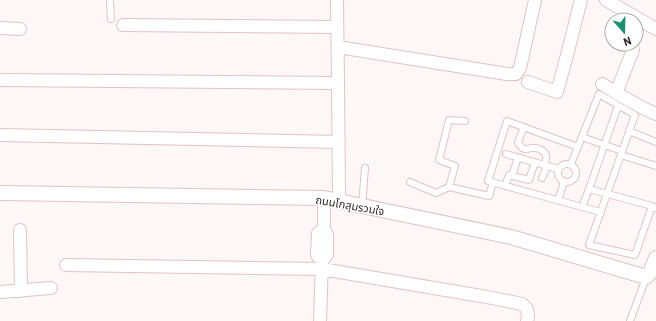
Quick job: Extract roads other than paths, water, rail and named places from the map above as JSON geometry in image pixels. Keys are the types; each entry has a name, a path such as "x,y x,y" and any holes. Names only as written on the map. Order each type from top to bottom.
{"street":[{"path":"337,0 339,202"},
{"path":"338,48 516,74 520,68 534,0"},
{"path":"528,82 557,92 581,0"},
{"path":"606,0 656,28"},
{"path":"123,25 337,27"},
{"path":"0,28 20,29"},
{"path":"616,93 632,52"},
{"path":"0,80 338,83"},
{"path":"602,84 656,114"},
{"path":"0,135 339,142"},
{"name":"ถนนโกสุมรวมใจ","path":"0,193 324,198 511,237 651,275"},
{"path":"320,321 322,265 317,255 318,233 324,229 324,198"},
{"path":"20,230 21,291"},
{"path":"651,275 656,258"},
{"path":"66,265 322,265 522,304 527,309 527,321"},
{"path":"0,292 51,288"}],"lane":[{"path":"110,0 111,19"},
{"path":"571,164 599,94 635,115 622,153 607,193 589,245 635,255 654,207 607,193 590,189"},
{"path":"582,207 590,189 618,106"},
{"path":"449,187 456,166 439,160 449,120 465,121"},
{"path":"578,147 507,121 488,182 601,212"},
{"path":"524,127 518,142 520,146 527,150 531,148 540,149 546,155 542,178"},
{"path":"629,132 656,142"},
{"path":"582,137 656,166"},
{"path":"506,154 558,169"},
{"path":"512,176 518,157"},
{"path":"505,186 509,175 529,180 535,162"},
{"path":"565,164 571,164 576,172 575,178 570,182 564,182 559,178 558,169 560,166 565,164"},
{"path":"362,206 365,168"},
{"path":"410,182 436,193 449,187 489,196 493,183"},
{"path":"558,200 564,182"},
{"path":"630,321 651,275"}]}
